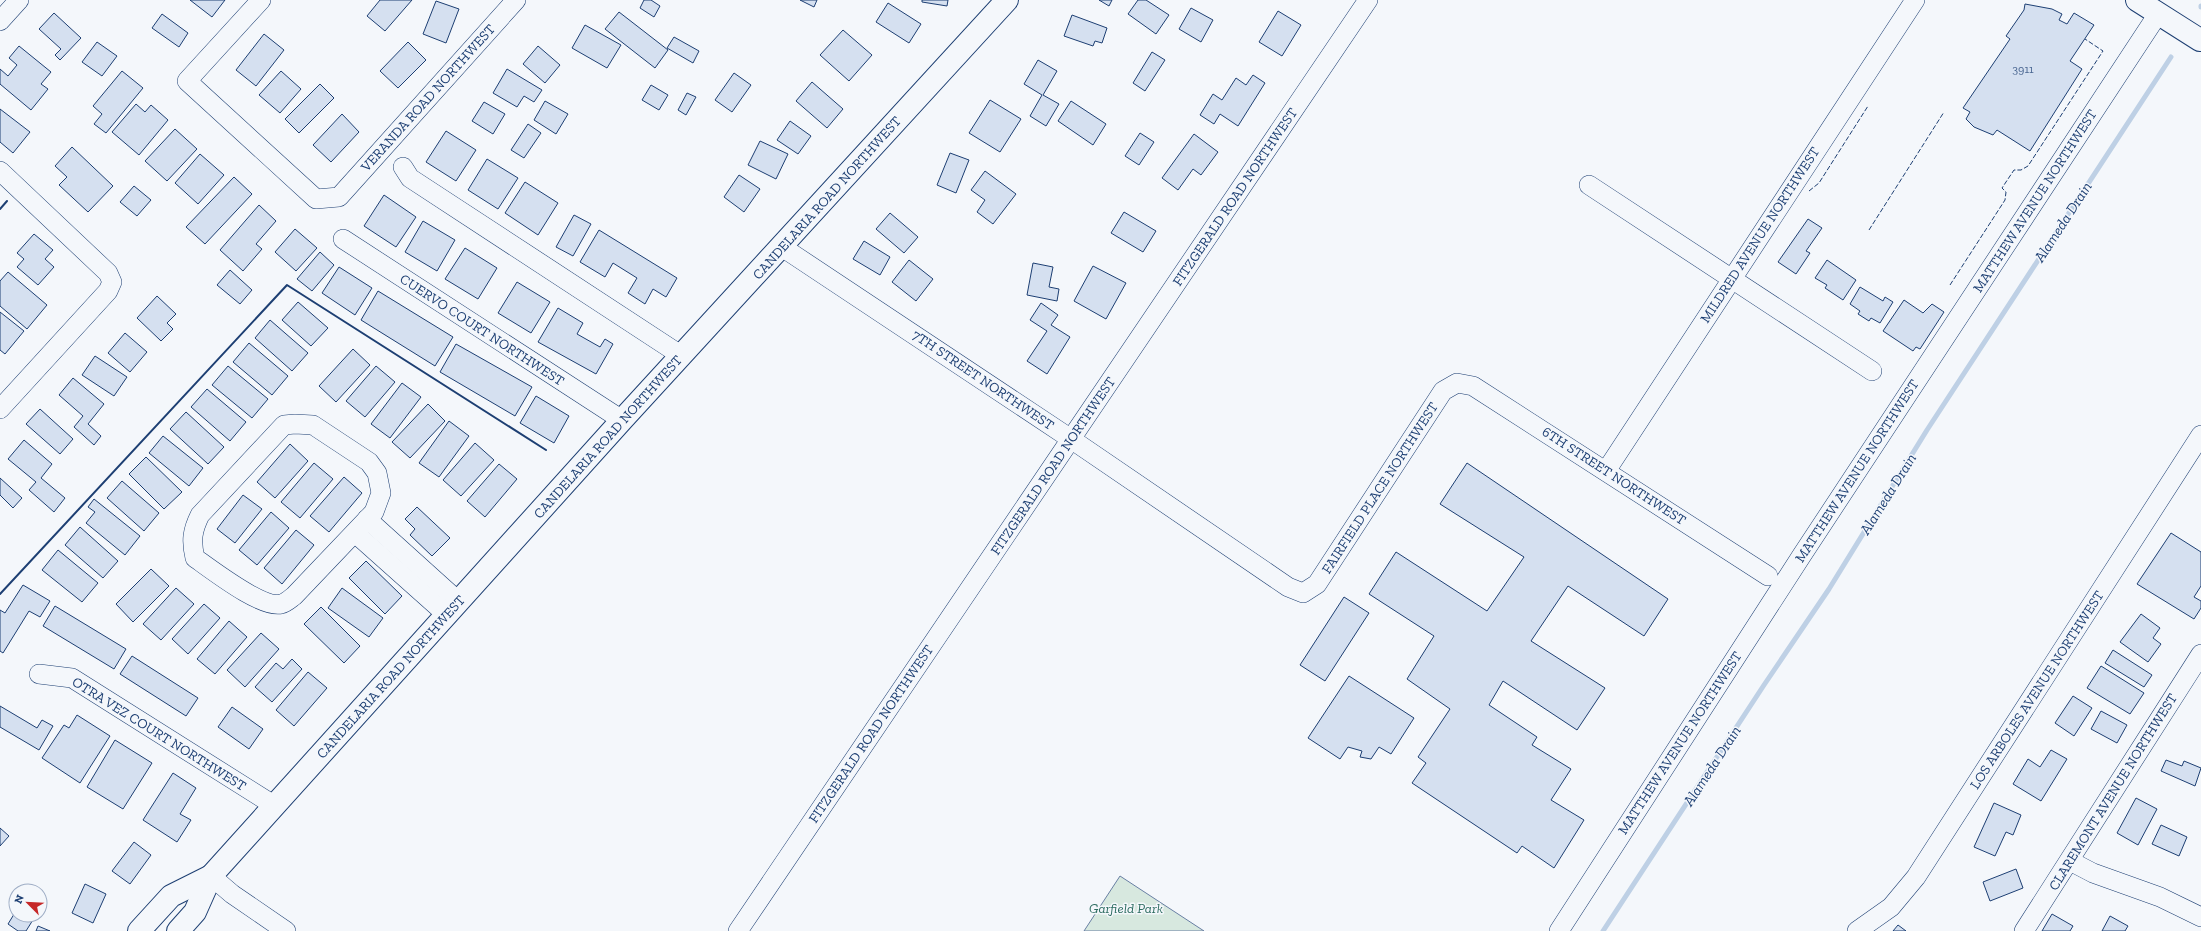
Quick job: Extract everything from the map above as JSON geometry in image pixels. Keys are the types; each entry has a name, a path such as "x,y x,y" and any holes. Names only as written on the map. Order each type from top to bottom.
{"main road":[{"name":"CANDELARIA ROAD NORTHWEST","path":"178,931 195,912 212,876 622,420 1007,0"},
{"path":"2137,0 2201,44"},
{"name":"CANDELARIA ROAD NORTHWEST","path":"139,931 171,896 212,876"}],"street":[{"path":"0,21 19,0"},
{"name":"VERANDA ROAD NORTHWEST","path":"261,0 187,81 316,199 339,197 514,1"},
{"name":"FITZGERALD ROAD NORTHWEST","path":"738,931 1368,0"},
{"name":"MILDRED AVENUE NORTHWEST","path":"1606,471 1915,0"},
{"name":"MATTHEW AVENUE NORTHWEST","path":"1559,931 1798,562 2158,14"},
{"path":"403,167 410,178 682,356"},
{"path":"0,171 108,273 112,282 108,291 0,409"},
{"path":"1589,185 1872,371"},
{"name":"CUERVO COURT NORTHWEST","path":"343,239 622,420"},
{"name":"7TH STREET NORTHWEST","path":"782,247 1071,439 1288,587 1303,593"},
{"name":"6TH STREET NORTHWEST","path":"1458,383 1473,386 1768,576"},
{"name":"FAIRFIELD PLACE NORTHWEST","path":"1303,593 1317,584 1443,391 1458,383"},
{"path":"284,425 313,425 369,462 377,473 381,493 374,512 361,526 294,596 281,604 254,598 195,558 191,543 193,530 200,515 284,425"},
{"name":"LOS ARBOLES AVENUE NORTHWEST","path":"1857,931 1891,907 1916,877 2201,435"},
{"path":"361,526 453,609"},
{"name":"CLAREMONT AVENUE NORTHWEST","path":"2024,931 2201,654"},
{"name":"OTRA VEZ COURT NORTHWEST","path":"39,674 72,678 275,806"},
{"path":"2070,861 2093,873 2160,897 2201,917"},
{"path":"212,876 232,894 286,931"}],"green space":[{"name":"Garfield Park","path":"1120,876 1204,931 1084,931"}],"building":[{"path":"190,0 225,0 212,17"},
{"path":"380,0 412,0 385,31 367,16"},
{"path":"644,0 651,0 660,6 654,17 640,8"},
{"path":"800,0 817,0 814,7"},
{"path":"922,0 948,0 947,6 922,2"},
{"path":"1099,0 1112,0 1109,6"},
{"path":"1138,0 1146,0 1169,15 1156,34 1128,14"},
{"path":"436,1 459,9 446,43 423,34"},
{"path":"888,3 921,24 909,43 876,22"},
{"path":"2025,4 2052,9 2062,14 2059,20 2067,24 2074,13 2094,25 2070,61 2082,69 2030,151 1997,130 1993,135 1974,127 1966,119 1970,112 1963,108 2010,39 2006,36 2024,10"},
{"path":"1191,8 1213,20 1201,42 1179,29"},
{"path":"1278,11 1301,25 1282,56 1259,42"},
{"path":"619,12 668,50 655,68 605,29"},
{"path":"54,13 81,38 60,60 55,55 61,49 39,29"},
{"path":"162,14 188,33 179,47 152,28"},
{"path":"1072,15 1107,28 1102,43 1095,41 1093,46 1064,36"},
{"path":"585,25 621,45 607,68 572,48"},
{"path":"843,30 872,55 849,81 820,55"},
{"path":"264,34 284,50 256,86 236,70"},
{"path":"674,37 699,51 693,63 667,48"},
{"path":"97,42 117,56 102,76 82,62"},
{"path":"408,42 426,60 398,88 380,71"},
{"path":"19,46 51,72 41,84 48,89 31,110 0,84 0,69 8,76 17,65 9,58"},
{"path":"538,46 560,65 545,83 523,64"},
{"path":"1152,52 1165,60 1145,91 1133,83"},
{"path":"1038,60 1057,71 1043,95 1059,104 1046,126 1030,116 1042,95 1024,84"},
{"path":"507,69 542,90 534,102 524,96 517,107 493,93"},
{"path":"122,71 143,88 106,133 94,124 102,114 93,106"},
{"path":"281,71 301,89 280,113 259,95"},
{"path":"734,73 751,85 732,112 715,100"},
{"path":"1253,75 1265,83 1238,126 1220,114 1214,124 1200,115 1213,94 1222,100 1236,78 1246,85"},
{"path":"812,82 843,109 827,128 796,101"},
{"path":"320,84 334,98 299,133 285,119"},
{"path":"651,85 668,95 659,110 642,100"},
{"path":"687,93 696,97 686,115 678,110"},
{"path":"990,100 1021,119 1000,152 969,133"},
{"path":"545,101 568,114 556,134 534,120"},
{"path":"1071,101 1106,124 1093,145 1058,121"},
{"path":"484,102 505,114 493,134 472,121"},
{"path":"136,104 145,112 151,105 168,120 139,155 112,132"},
{"path":"0,109 30,132 13,153 0,142"},
{"path":"342,114 359,132 331,162 313,145"},
{"path":"790,121 811,136 798,154 777,140"},
{"path":"528,124 541,133 524,158 511,150"},
{"path":"175,129 197,149 167,181 145,161"},
{"path":"446,131 476,150 456,181 426,162"},
{"path":"1140,133 1154,142 1139,165 1125,156"},
{"path":"1194,134 1218,152 1201,175 1193,169 1178,190 1162,178"},
{"path":"760,141 788,154 776,179 748,165"},
{"path":"72,147 113,186 88,212 59,185 67,177 55,166"},
{"path":"950,153 969,160 956,193 937,185"},
{"path":"200,154 224,175 198,204 175,183"},
{"path":"487,159 518,178 498,209 468,190"},
{"path":"985,171 1016,194 993,224 977,212 985,200 971,190"},
{"path":"739,175 760,189 744,212 724,197"},
{"path":"234,177 252,194 205,244 186,227"},
{"path":"525,182 558,203 538,235 505,213"},
{"path":"134,186 151,200 137,216 120,202"},
{"path":"384,195 416,217 396,247 364,226"},
{"path":"259,205 276,221 256,244 262,249 243,271 220,250"},
{"path":"1124,212 1156,231 1143,252 1111,233"},
{"path":"890,213 918,237 904,253 876,229"},
{"path":"574,215 591,224 573,256 556,247"},
{"path":"1808,219 1822,228 1806,251 1810,253 1796,274 1778,262"},
{"path":"423,221 455,240 437,271 405,252"},
{"path":"295,229 317,248 296,271 275,252"},
{"path":"599,230 677,278 666,297 653,289 645,304 628,293 637,278 613,263 605,277 580,262"},
{"path":"34,234 53,250 45,259 54,267 38,285 17,267 24,259 17,253"},
{"path":"864,241 890,257 880,275 853,259"},
{"path":"465,248 497,268 478,299 445,279"},
{"path":"320,252 334,265 312,291 297,279"},
{"path":"909,260 933,279 916,301 892,282"},
{"path":"1827,260 1856,280 1843,300 1825,288 1827,285 1815,278"},
{"path":"1033,263 1053,267 1049,287 1059,289 1057,301 1027,295"},
{"path":"1093,266 1126,283 1106,319 1074,301"},
{"path":"339,267 372,288 355,315 322,293"},
{"path":"230,270 252,290 240,304 217,285"},
{"path":"8,272 47,305 27,329 0,306 0,281"},
{"path":"517,282 550,302 531,333 498,313"},
{"path":"1860,287 1883,301 1885,297 1893,302 1880,323 1871,318 1869,321 1858,314 1860,311 1850,304"},
{"path":"378,291 453,337 435,366 361,320"},
{"path":"157,296 176,314 167,323 173,329 161,341 137,318"},
{"path":"1904,300 1923,313 1932,304 1944,312 1920,349 1916,347 1913,351 1883,331"},
{"path":"298,302 328,328 311,346 282,320"},
{"path":"1041,303 1058,315 1051,325 1070,337 1047,374 1027,361 1047,331 1030,320"},
{"path":"558,308 583,323 577,334 600,347 605,339 613,344 596,374 538,342"},
{"path":"0,312 24,331 5,354 0,350"},
{"path":"270,320 308,353 292,371 255,338"},
{"path":"125,333 147,352 130,372 108,353"},
{"path":"249,343 288,376 272,395 233,362"},
{"path":"456,344 532,387 515,416 440,372"},
{"path":"353,349 370,365 336,402 319,386"},
{"path":"95,356 127,377 114,396 82,375"},
{"path":"228,366 268,399 252,418 212,385"},
{"path":"376,366 395,382 365,417 346,401"},
{"path":"73,378 104,404 88,424 101,436 94,445 74,427 83,416 59,395"},
{"path":"402,383 421,397 390,438 371,424"},
{"path":"207,389 246,422 230,441 191,407"},
{"path":"536,396 569,416 554,443 520,423"},
{"path":"428,404 445,421 410,458 392,442"},
{"path":"40,409 73,439 60,454 26,424"},
{"path":"186,412 224,447 208,464 170,429"},
{"path":"449,421 469,436 439,477 419,463"},
{"path":"163,436 203,468 189,486 149,453"},
{"path":"24,440 52,464 41,478 65,498 54,512 29,490 36,482 8,459"},
{"path":"475,443 494,460 461,496 443,480"},
{"path":"290,444 308,461 275,498 257,482"},
{"path":"146,457 182,492 164,509 129,474"},
{"path":"314,463 333,479 300,518 281,502"},
{"path":"1467,463 1668,599 1644,636 1568,586 1531,641 1605,688 1577,730 1503,681 1489,705 1537,737 1532,745 1571,769 1551,800 1584,820 1554,868 1522,846 1517,853 1412,783 1426,763 1418,757 1450,709 1407,679 1434,636 1369,594 1396,552 1487,611 1524,557 1440,504"},
{"path":"499,464 517,479 485,517 467,501"},
{"path":"344,477 362,493 329,532 310,516"},
{"path":"0,478 22,498 13,508 0,495"},
{"path":"122,481 159,513 144,531 107,498"},
{"path":"243,495 262,509 235,543 217,529"},
{"path":"94,499 140,536 125,555 86,523 95,512 88,507"},
{"path":"417,507 450,538 432,556 410,535 415,529 405,519"},
{"path":"271,512 289,528 257,565 239,550"},
{"path":"80,527 118,561 103,578 65,545"},
{"path":"296,530 314,545 282,584 264,568"},
{"path":"2171,533 2201,552 2201,586 2194,597 2201,601 2201,608 2194,619 2137,584"},
{"path":"58,550 98,583 82,602 42,570"},
{"path":"366,561 402,596 385,614 349,578"},
{"path":"151,569 169,586 133,622 116,604"},
{"path":"23,585 50,601 40,617 29,611 3,653 0,651 0,610 5,613"},
{"path":"176,588 194,604 161,640 143,624"},
{"path":"342,588 383,618 369,637 328,608"},
{"path":"1344,597 1369,613 1325,681 1300,665"},
{"path":"204,604 220,618 188,654 172,639"},
{"path":"55,606 126,649 114,669 43,626"},
{"path":"321,607 360,646 344,663 304,624"},
{"path":"2141,614 2160,628 2153,638 2161,644 2148,662 2120,642"},
{"path":"229,621 247,637 215,674 197,659"},
{"path":"261,633 279,649 245,687 227,670"},
{"path":"2113,650 2152,675 2144,687 2105,663"},
{"path":"132,656 198,698 186,716 120,674"},
{"path":"292,659 302,669 272,702 255,687 276,663 283,669"},
{"path":"2101,666 2144,693 2130,714 2087,688"},
{"path":"308,672 327,688 294,726 276,710"},
{"path":"1349,676 1414,718 1391,754 1379,747 1371,759 1360,757 1362,751 1348,747 1340,759 1308,738"},
{"path":"2073,696 2092,708 2074,736 2055,723"},
{"path":"0,706 37,728 42,720 53,726 39,750 0,727"},
{"path":"232,707 263,729 249,749 218,727"},
{"path":"2101,711 2127,725 2117,743 2091,729"},
{"path":"77,715 110,736 80,783 42,758 64,725 69,728"},
{"path":"115,740 152,763 123,809 87,787"},
{"path":"2051,750 2067,759 2041,801 2013,784 2028,759 2040,767"},
{"path":"2166,760 2182,766 2184,761 2201,768 2195,786 2161,771"},
{"path":"173,773 196,788 180,814 191,820 177,842 143,820"},
{"path":"2136,798 2157,809 2138,845 2117,833"},
{"path":"1994,803 2021,815 2013,835 2006,832 1995,856 1974,847"},
{"path":"2161,825 2187,837 2179,856 2152,844"},
{"path":"0,828 9,836 0,846"},
{"path":"134,842 151,855 130,884 112,871"},
{"path":"2016,869 2023,888 1990,901 1983,882"},
{"path":"85,884 106,894 93,923 72,913"},
{"path":"2052,914 2073,926 2070,931 2042,931"},
{"path":"2110,916 2128,926 2125,931 2102,931"},
{"path":"31,923 26,931 18,931 8,924"},
{"path":"1898,925 1906,931 1893,931"},
{"path":"38,926 50,931 36,931"}],"waterway":[{"name":"Alameda Drain","path":"1603,931 1764,685 1829,589 1927,430 2171,57"}],"fence":[{"path":"1950,285 2005,200 2006,192 2002,188 2014,170 2021,170 2028,166 2103,51 2085,39"},
{"path":"1809,191 1819,183 1868,106"},
{"path":"1869,230 1944,112"}],"wall":[{"path":"0,209 7,201"},
{"path":"0,594 287,285 546,450"}]}
